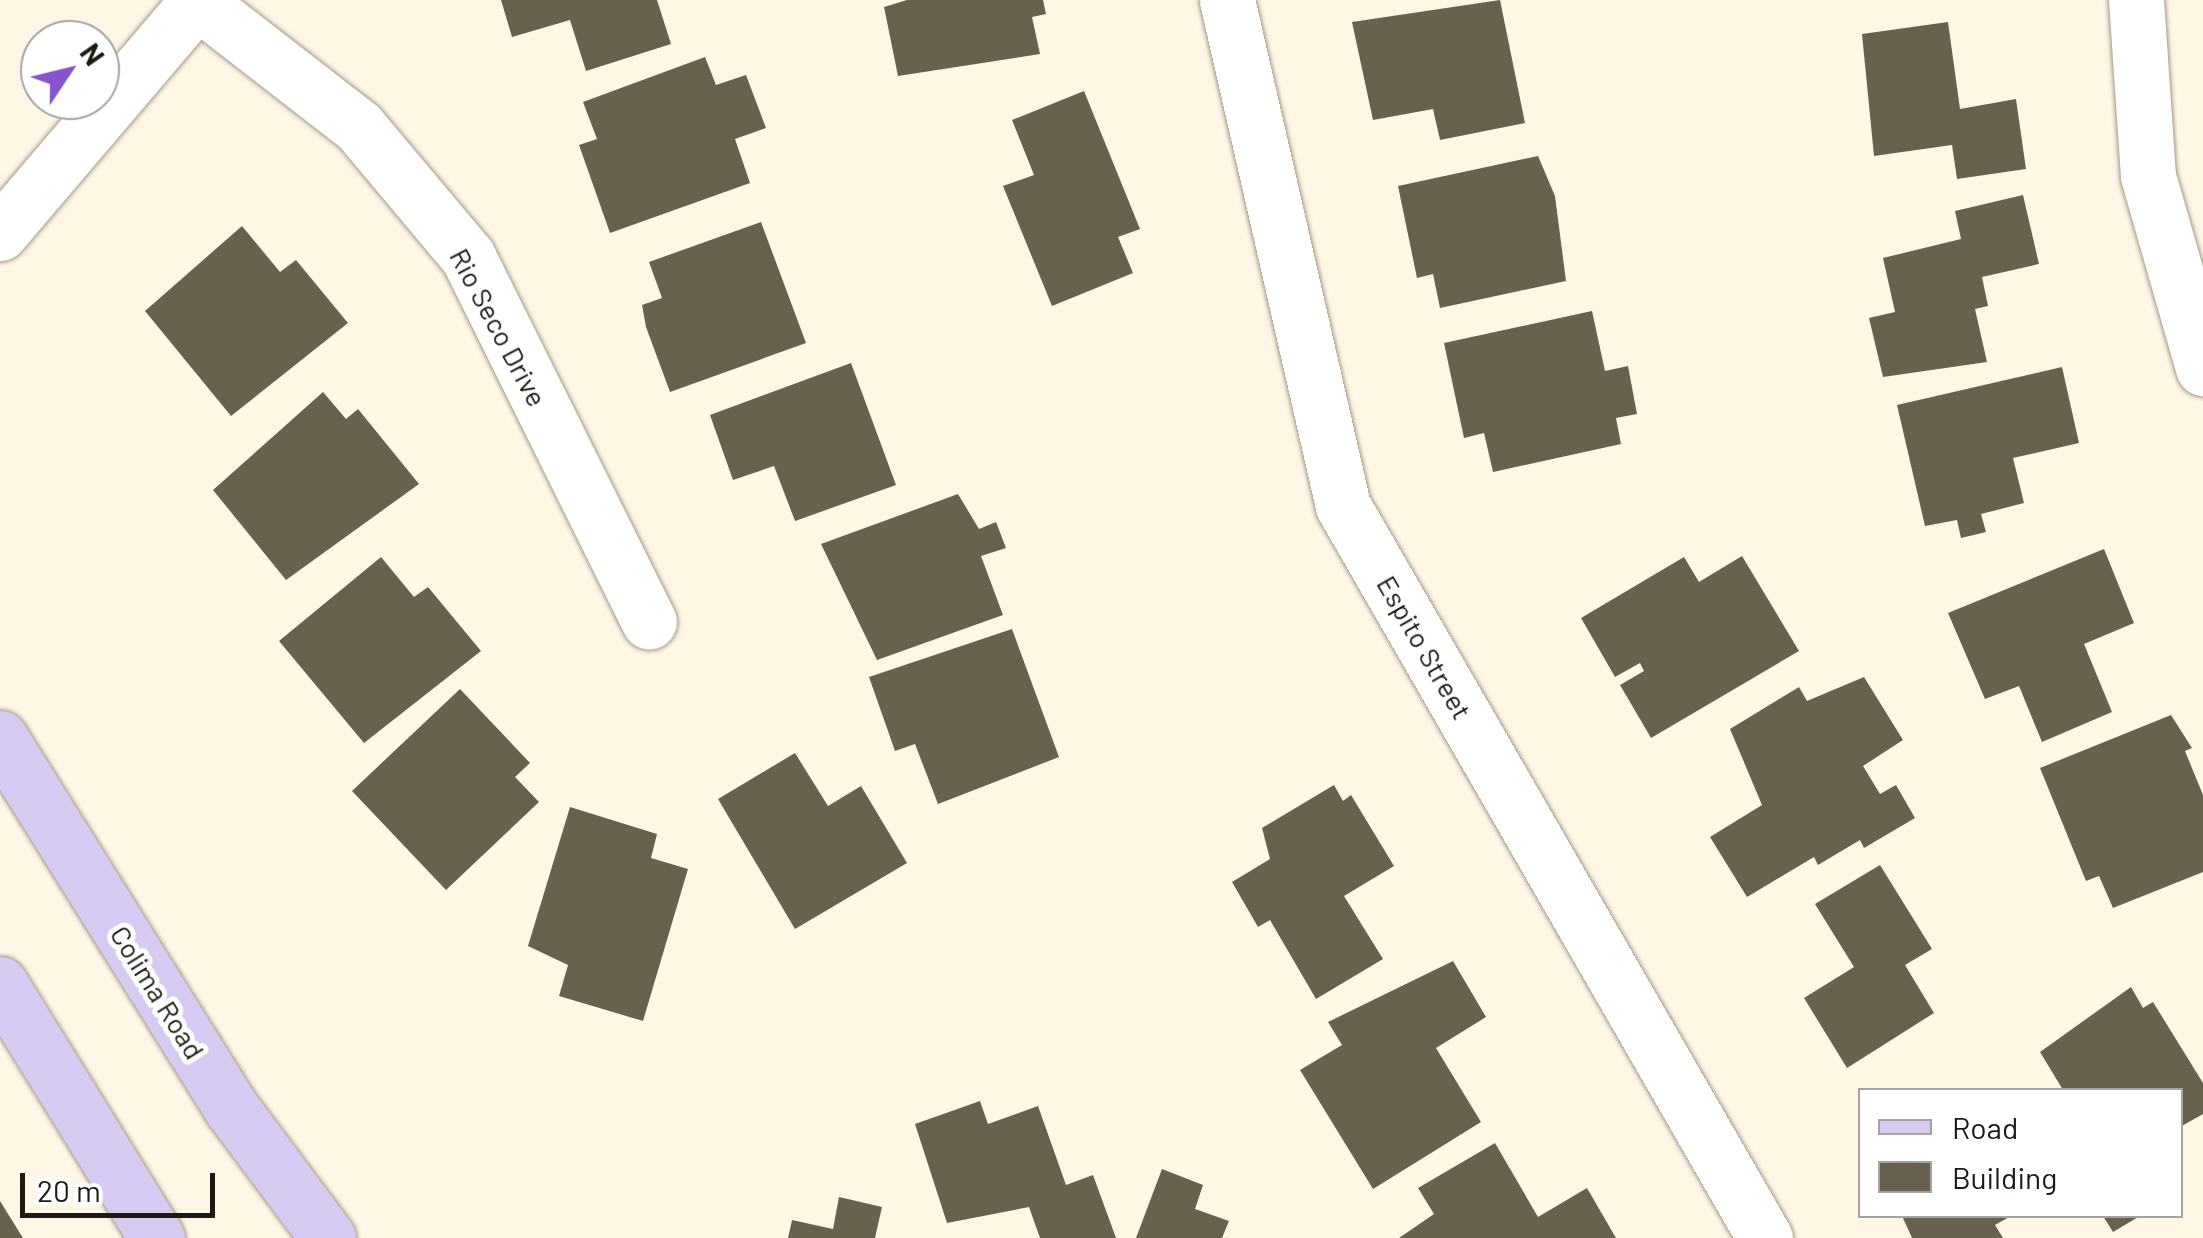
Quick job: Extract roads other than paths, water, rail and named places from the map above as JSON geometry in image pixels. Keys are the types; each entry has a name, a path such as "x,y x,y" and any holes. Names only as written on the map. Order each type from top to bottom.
{"main road":[{"name":"Colima Road","path":"0,738 232,1110 328,1238"},
{"path":"0,984 157,1238"}],"street":[{"name":"Espito Street","path":"1227,0 1343,506 1765,1238"},
{"path":"2136,0 2148,176 2203,368"},
{"path":"0,233 198,1"},
{"name":"Rio Seco Drive","path":"198,1 360,126 468,257 649,620"}]}
